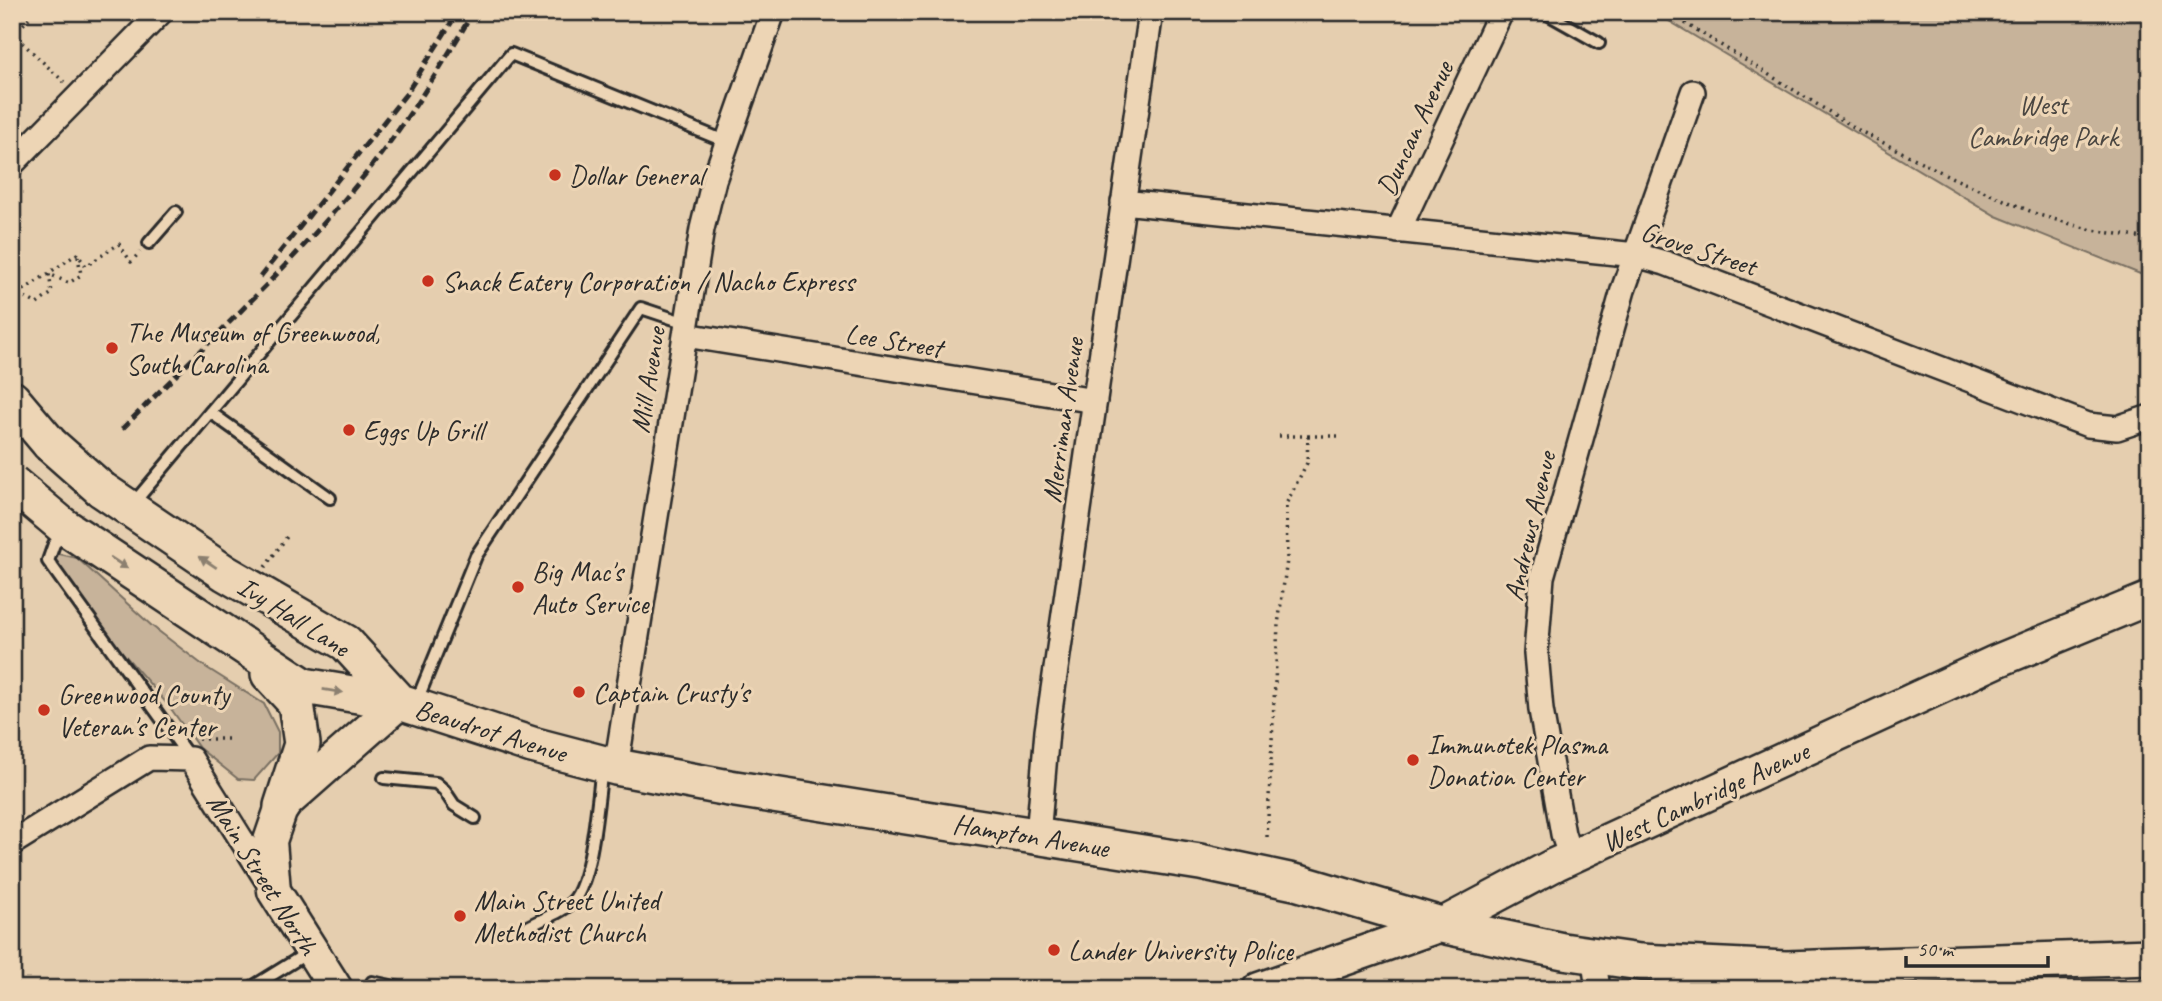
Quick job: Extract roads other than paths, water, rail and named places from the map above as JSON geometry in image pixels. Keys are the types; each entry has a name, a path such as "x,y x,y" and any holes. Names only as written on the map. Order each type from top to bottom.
{"main road":[{"name":"Ivy Hall Lane","path":"17,415 101,489 225,573 346,643 407,704"},
{"path":"12,482 65,527"},
{"name":"Ivy Hall Lane","path":"65,527 304,686 407,704"},
{"name":"West Cambridge Avenue","path":"1259,989 1441,925 1571,858 1997,661 2150,598"},
{"path":"243,645 296,703 302,744 282,806"},
{"name":"Beaudrot Avenue","path":"274,891 270,841 282,806 407,704 532,745 609,765"},
{"name":"Hampton Avenue","path":"609,765 729,788 1200,862 1299,883 1595,972 1672,965 1786,969 2150,957"},
{"name":"Main Street North","path":"274,891 336,989"}],"street":[{"path":"12,164 161,12"},
{"name":"Mill Avenue","path":"609,765 702,229 713,180 774,12"},
{"name":"Merriman Avenue","path":"1038,836 1047,731 1151,12"},
{"name":"Duncan Avenue","path":"1398,231 1501,12"},
{"name":"Andrews Avenue","path":"1571,858 1563,834 1541,710 1536,653 1538,607 1548,551 1619,303 1693,92"},
{"name":"Grove Street","path":"1123,202 1636,255 1665,263 2088,425 2117,428 2150,417"},
{"name":"Lee Street","path":"685,329 1095,401"},
{"path":"12,844 149,758 190,750"},
{"name":"Main Street North","path":"190,750 274,891"}],"lane":[{"path":"1544,12 1599,43"},
{"path":"129,508 511,54 727,142"},
{"path":"149,243 176,212"},
{"path":"407,704 476,556 641,308 685,329"},
{"path":"210,412 330,498"},
{"path":"65,527 54,544 48,561 162,721 190,750"},
{"path":"526,928 573,902 580,892 609,765"},
{"path":"384,778 436,783 454,805 475,817"},
{"path":"249,989 312,950"},
{"path":"372,982 405,989"}],"railway":[{"path":"260,277 406,94 458,12"},
{"path":"122,429 250,301 343,202 412,111 473,12"}],"place":[{"name":"Dollar General","path":"555,175"},
{"name":"Snack Eatery Corporation / Nacho Express","path":"428,281"},
{"name":"The Museum of Greenwood, South Carolina","path":"112,348"},
{"name":"Eggs Up Grill","path":"349,430"},
{"name":"Big Mac's Auto Service","path":"518,587"},
{"name":"Captain Crusty's","path":"579,692"},
{"name":"Greenwood County Veteran's Center","path":"44,710"},
{"name":"Immunotek Plasma Donation Center","path":"1413,760"},
{"name":"Main Street United Methodist Church","path":"460,916"},
{"name":"Lander University Police","path":"1054,950"}],"park label":[{"name":"West Cambridge Park","path":"2043,120"}]}
